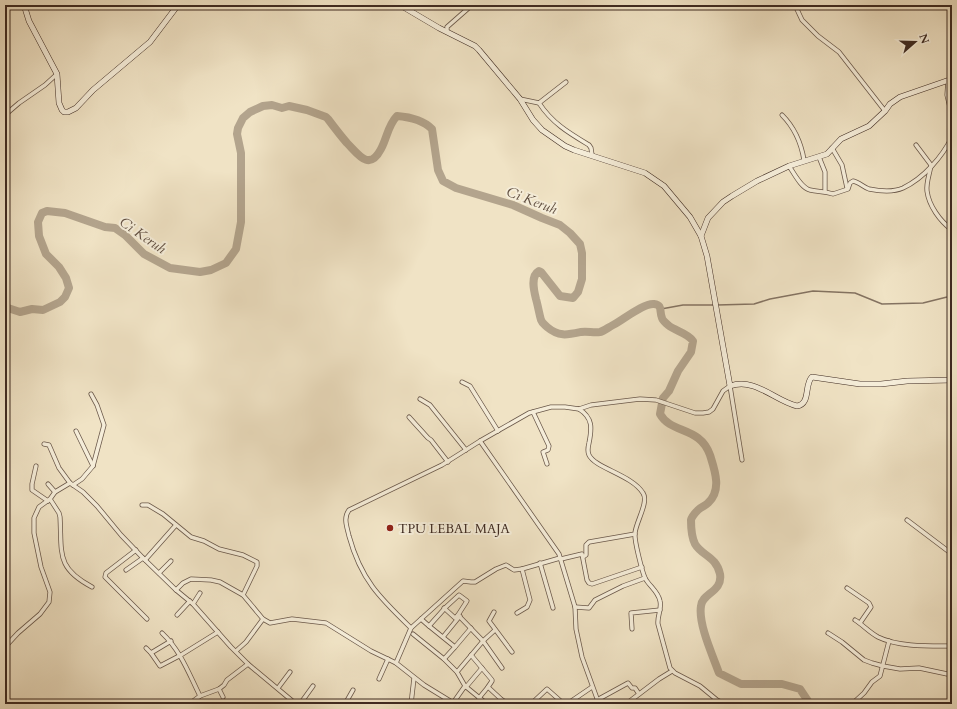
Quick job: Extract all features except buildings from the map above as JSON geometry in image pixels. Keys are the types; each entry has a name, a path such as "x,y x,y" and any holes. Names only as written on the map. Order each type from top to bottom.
{"street":[{"path":"24,5 28,19 57,74 59,102 64,112 68,112 76,108 93,90 150,42 178,5"},
{"path":"400,5 480,50 520,99 533,120 542,130 565,146 645,173 664,186 695,224 701,236 711,275 742,460"},
{"path":"447,32 447,27 472,5"},
{"path":"795,5 802,20 818,36 839,52 885,111"},
{"path":"5,115 45,85 57,74"},
{"path":"701,236 708,218 723,202 757,181 789,166 804,160 827,154 842,139 869,126 885,111 890,104 906,94 950,80 947,95 952,116"},
{"path":"539,103 566,82"},
{"path":"520,99 539,103 543,110 560,127 589,145 592,156"},
{"path":"782,115 796,132 802,147 804,160"},
{"path":"848,189 850,183 853,181 873,189 894,190 902,188 924,174 947,147 952,137"},
{"path":"916,145 931,165 927,183 928,197 938,216 952,230"},
{"path":"832,148 842,165 848,189"},
{"path":"819,157 825,172 825,191"},
{"path":"789,166 806,188 810,190 825,191 833,194 848,189"},
{"path":"578,409 585,406 603,403 640,399 656,400 695,413 709,412 713,409 723,391 738,383 749,384 797,406 803,404 810,379 812,377 860,384 952,380"},
{"path":"462,382 470,386 498,432"},
{"path":"5,647 18,633 37,618 49,602 50,592 41,567 34,532 34,518 40,507 49,500 55,492 82,479 93,466 104,425 97,405 91,394"},
{"path":"420,399 430,405 466,450"},
{"path":"411,628 373,589 365,577 354,552 346,524 346,513 349,510 448,462 480,441 533,412 551,407 578,409 588,415 590,420 591,429 588,450 590,457 602,466 613,470 626,478 644,494 645,500 635,534 645,578 655,590 660,600 658,619 659,629 667,661 672,671 700,686 717,700 723,703 735,704"},
{"path":"533,412 550,446 548,450 543,452 548,464"},
{"path":"409,417 431,440 448,462"},
{"path":"76,431 93,466"},
{"path":"480,441 560,558 575,607 578,641 598,702 628,683 632,688 635,688 639,694"},
{"path":"44,444 49,445 59,468 71,484 83,492 97,506 144,559 191,603 248,664 296,704"},
{"path":"36,466 32,490 49,500 59,513 62,556 67,570 79,580 92,587"},
{"path":"48,484 55,492"},
{"path":"142,505 148,505 163,514 191,537 204,541 219,549 239,554 257,563 243,595"},
{"path":"907,520 952,554"},
{"path":"126,570 144,559 176,525"},
{"path":"635,534 588,542 586,545 586,555 583,557 587,580 592,584 642,567"},
{"path":"136,550 106,574 105,577 147,619"},
{"path":"396,663 411,628 463,581 475,582 496,568 506,564 514,570 581,554 583,557"},
{"path":"159,573 171,561"},
{"path":"540,564 553,608"},
{"path":"517,613 527,607 530,600 522,569"},
{"path":"575,607 589,608 595,600 623,586 645,578"},
{"path":"176,590 183,583 191,579 211,580 223,584 243,595 263,619 270,623 292,619 326,623 371,651 396,663 414,678 454,703 465,686 482,668"},
{"path":"847,588 871,607 860,623"},
{"path":"177,614 200,594"},
{"path":"429,626 444,608 458,595 460,595 467,601 458,617 443,637"},
{"path":"444,608 471,628 502,668"},
{"path":"632,629 631,613 660,610"},
{"path":"494,612 489,621 512,652"},
{"path":"236,651 246,642 263,619"},
{"path":"420,619 455,647"},
{"path":"855,620 878,637 889,641 925,646 952,646"},
{"path":"444,659 471,628"},
{"path":"457,672 495,630"},
{"path":"146,648 160,666 218,632"},
{"path":"162,633 171,641 180,655 200,696"},
{"path":"828,633 842,642 864,660 883,666 900,669 919,668 952,675"},
{"path":"413,634 444,659 457,672 465,686 487,704"},
{"path":"151,653 171,641"},
{"path":"852,704 864,693 872,682 880,676 889,641"},
{"path":"471,655 492,680 479,698"},
{"path":"379,679 388,659"},
{"path":"192,702 200,696 219,689 227,680 248,664"},
{"path":"626,704 672,671"},
{"path":"278,688 290,672"},
{"path":"410,704 414,678"},
{"path":"300,704 313,686"},
{"path":"488,687 502,700 509,704"},
{"path":"531,704 547,689 566,704 592,687"},
{"path":"219,689 223,697"},
{"path":"345,704 353,690"},
{"path":"499,704 502,700"},
{"path":"535,700 538,704"}],"waterway":[{"name":"Ci Keruh","path":"5,307 20,312 32,309 43,310 60,302 65,297 69,288 66,278 59,267 46,254 39,236 38,222 42,213 47,211 65,213 105,227 115,228 125,235 144,254 170,268 200,272 211,270 226,263 236,249 241,222 241,153 237,134 238,128 243,118 250,112 263,106 272,105 282,108 289,106 307,110 326,117 355,152 359,156 368,160 377,156 390,127 397,116 420,121 432,129 438,170 443,181 456,188 513,205 560,225 580,244 582,253 582,279 578,292 573,298 560,296 541,272 539,271 534,276 534,288 540,317 542,322 547,327 559,334 600,332 644,306 654,304 660,307 662,319 665,322 691,338 693,341 691,352 678,371 669,391 663,398 660,414 671,425 700,439 710,455 715,474 716,486 712,498 707,504 696,512 691,520 695,544 715,563 720,574 720,580 716,589 702,602 701,613 704,631 719,673 741,684 782,684 800,689 810,704"},
{"path":"717,305 754,304 770,299 813,291 855,293 882,304 923,303 952,295"},
{"path":"661,309 683,305 714,305"}],"place":[{"name":"TPU LEBAL MAJA","path":"390,528"}]}
